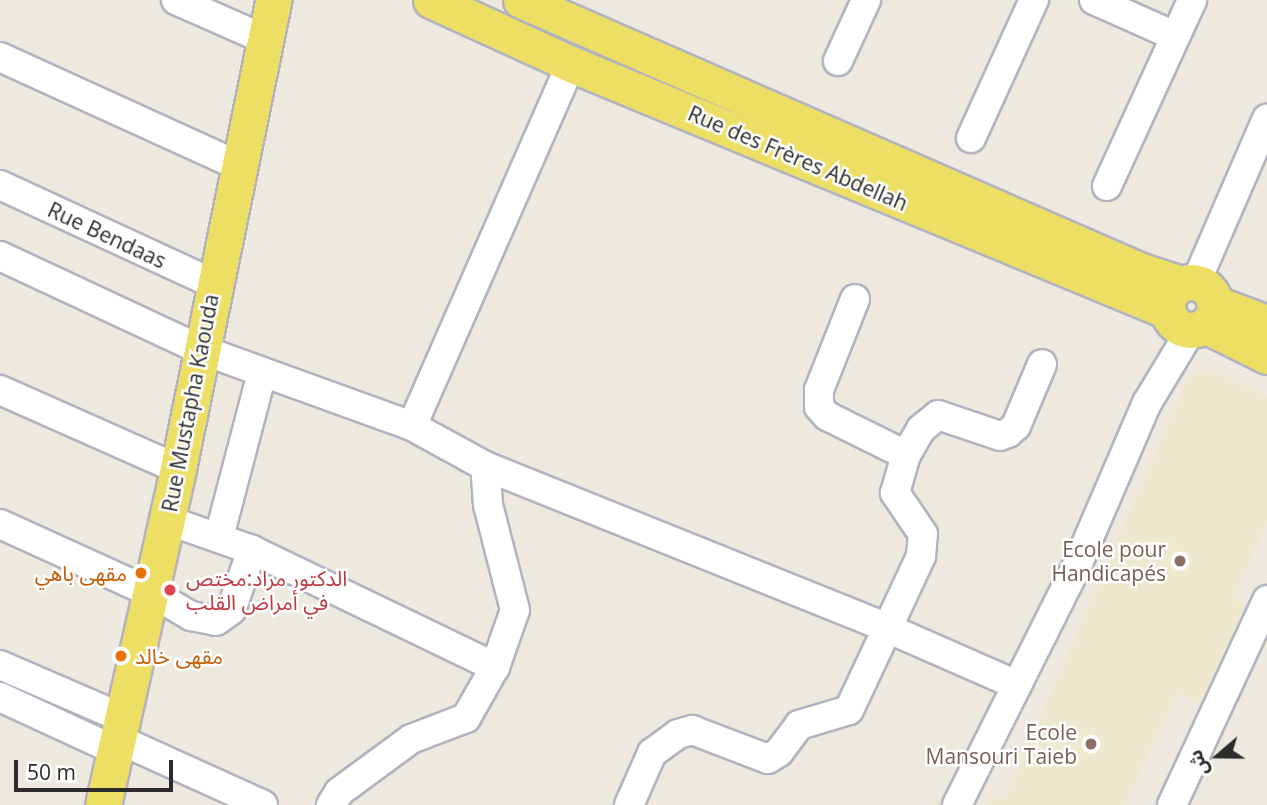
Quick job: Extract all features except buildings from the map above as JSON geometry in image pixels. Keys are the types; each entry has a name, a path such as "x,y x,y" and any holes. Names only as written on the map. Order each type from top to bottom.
{"main road":[{"name":"Rue Mustapha Kaouda","path":"103,805 121,737 178,469 273,0"},
{"name":"Rue des Frères Abdellah","path":"431,0 571,64 1190,308 1267,323"},
{"name":"Rue des Frères Abdellah","path":"521,0 1141,271 1190,308 1267,356"}],"street":[{"path":"176,0 264,39"},
{"path":"838,61 866,0"},
{"path":"971,138 1034,0"},
{"path":"1094,0 1175,36"},
{"path":"1107,186 1192,0"},
{"path":"0,57 239,166"},
{"path":"412,426 571,64"},
{"path":"957,805 1078,563 1190,308 1267,120"},
{"name":"Rue Bendaas","path":"0,185 214,284"},
{"path":"0,256 202,350 412,426 485,466 887,628 1017,685"},
{"path":"855,299 819,390 819,407 827,416 906,455"},
{"path":"629,805 652,753 678,734 692,730 768,758 779,752 799,724 849,710 923,544 923,534 895,494 906,455 921,429 938,415 1000,436 1008,433 1016,426 1042,364"},
{"path":"219,537 262,373"},
{"path":"0,390 178,469"},
{"path":"331,805 356,778 411,739 466,718 495,667 515,610 488,505 485,466"},
{"path":"167,520 252,550 495,667"},
{"path":"0,524 150,592 191,616 224,618 231,610 252,550"},
{"path":"1172,805 1267,600"},
{"path":"0,665 121,737 263,805"},
{"path":"0,697 121,737"}],"shaded area":[{"name":"Ecole pour Handicapés","path":"1200,371 1213,371 1267,396 1267,524 1233,598 1245,605 1200,704 1177,693 1125,805 986,805 990,796 1005,799 1187,380"}],"place":[{"name":"Ecole pour Handicapés","path":"1180,561"},
{"name":"مقهى باهي","path":"141,573"},
{"name":"الدكتور مراد:مختص في أمراض القلب","path":"170,590"},
{"name":"مقهى خالد","path":"121,656"},
{"name":"Ecole Mansouri Taieb","path":"1091,744"}]}
